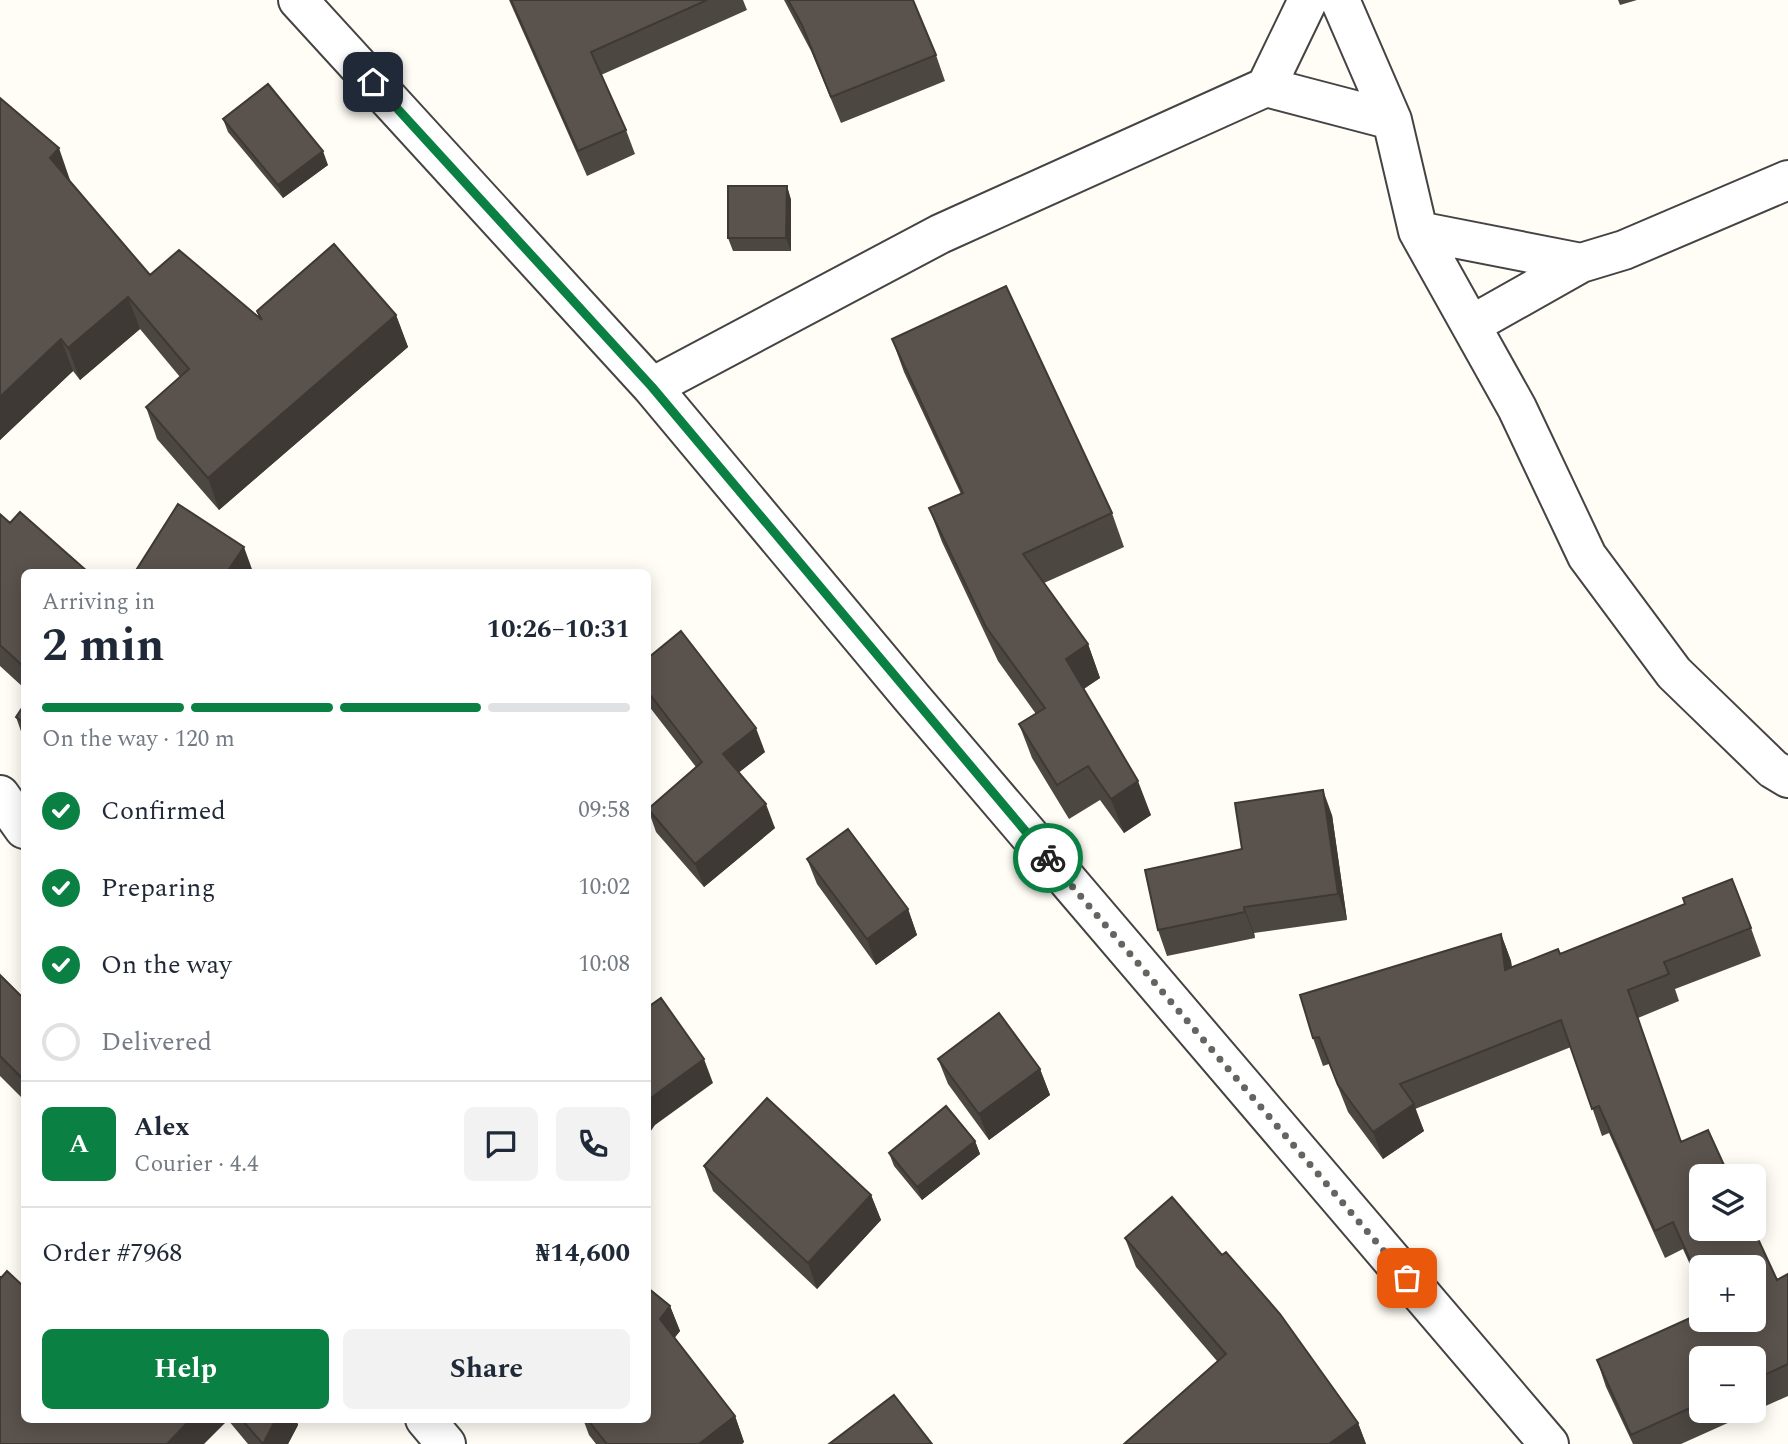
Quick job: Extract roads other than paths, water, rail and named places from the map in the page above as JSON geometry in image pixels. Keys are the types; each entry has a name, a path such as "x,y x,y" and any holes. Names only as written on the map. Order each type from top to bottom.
{"street":[{"path":"298,0 652,387 912,698 1549,1444"},
{"path":"1266,87 1308,0"},
{"path":"1340,0 1392,120 1418,231 1517,408 1587,556 1674,673 1773,769 1788,779"},
{"path":"652,387 940,234 1266,87 1392,120"},
{"path":"1471,325 1581,263 1624,250 1788,180"},
{"path":"1418,231 1581,263"},
{"path":"0,795 21,825"},
{"path":"428,1423 446,1444"}]}
